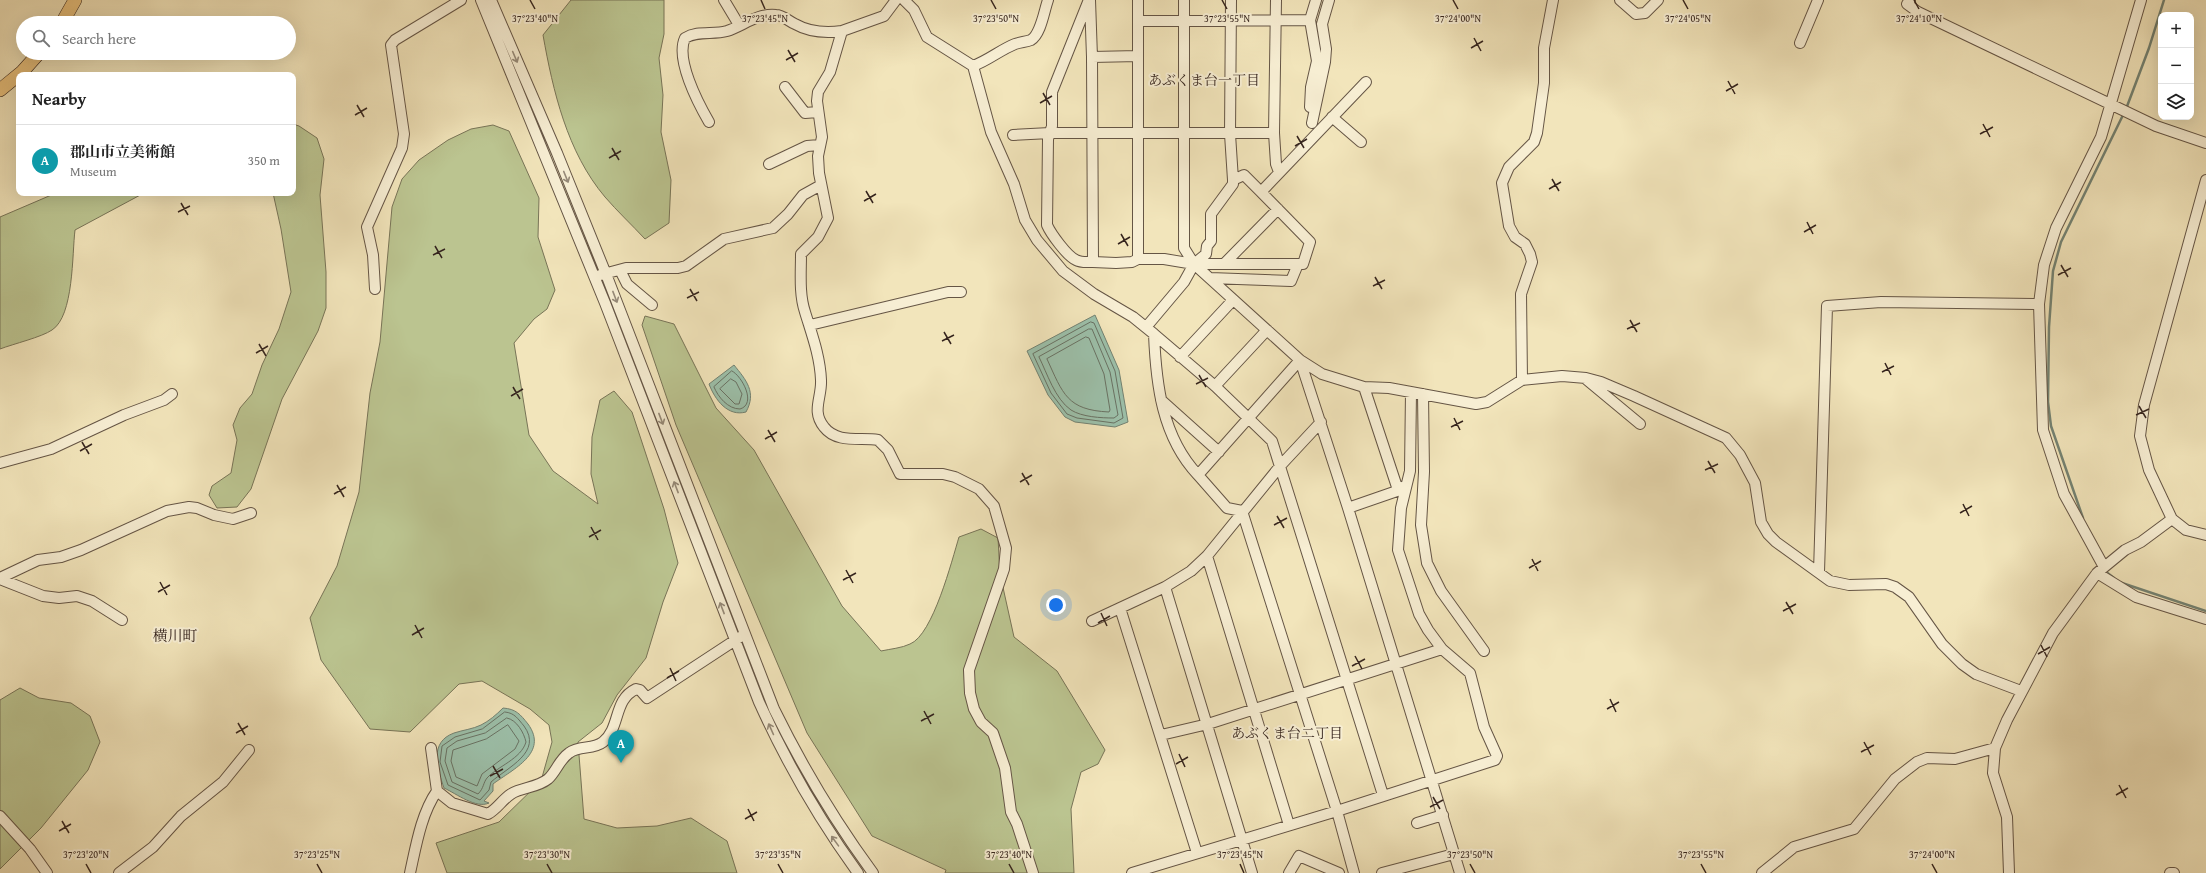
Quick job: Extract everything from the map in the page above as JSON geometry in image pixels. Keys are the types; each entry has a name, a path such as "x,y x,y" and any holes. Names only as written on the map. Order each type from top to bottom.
{"main road":[{"path":"66,16 75,0"},
{"path":"22,72 33,60"},
{"path":"0,90 16,77"}],"street":[{"path":"375,289 373,255 367,227 402,148 404,134 391,45 395,40 461,0"},
{"path":"481,0 594,276 734,640 777,742 809,802 858,873"},
{"path":"491,0 557,154 606,274 774,709 798,758 821,799 873,873"},
{"path":"724,0 739,26"},
{"path":"709,122 697,101 686,72 683,43 691,34 727,31 769,14 778,15 796,25 813,30 831,32 842,31 884,16 896,0"},
{"path":"904,0 914,10 926,37 973,66 991,132 1014,184 1025,220 1037,240 1056,265 1067,275 1147,326 1180,357 1215,386 1272,441 1281,465 1383,795"},
{"path":"973,66 988,60 1000,51 1016,44 1031,40 1037,32 1048,0"},
{"path":"1090,0 1092,57 1093,262"},
{"path":"1090,0 1052,92 1050,133 1048,139 1047,225 1052,234 1074,258 1080,262 1116,263 1132,262 1138,259 1164,259 1194,264 1303,264 1310,242 1244,175 1233,180"},
{"path":"1138,0 1138,259"},
{"path":"1184,0 1184,248 1194,264 1300,360 1322,374 1364,387 1389,388 1476,404 1487,402 1522,380 1562,376 1586,378 1602,382 1726,438 1740,455 1755,483 1761,522 1768,534 1776,542 1830,581 1840,583 1886,584 1896,587 1909,597 1942,644 1962,664 1976,674 2021,691"},
{"path":"1147,326 1184,282 1194,264 1206,254 1211,241 1211,214 1233,184 1230,134 1231,0"},
{"path":"1276,0 1274,133 1276,164 1279,172"},
{"path":"1316,0 1310,20 1317,61 1311,87 1312,123 1325,62 1326,49 1322,24 1329,0"},
{"path":"1522,380 1520,294 1532,262 1525,244 1515,237 1509,226 1502,183 1509,167 1534,142 1537,133 1544,83 1544,48 1553,0"},
{"path":"1620,0 1636,14 1645,13 1658,0"},
{"path":"1800,43 1818,0"},
{"path":"1910,0 1907,4 1918,12 2156,126 2206,143"},
{"path":"2141,0 2102,137 2056,228 2044,265 2039,304 2042,430 2064,494 2101,570 2136,597 2206,619"},
{"path":"1139,21 1276,22 1310,20"},
{"path":"842,31 830,72 818,92 818,112 822,136 818,156 821,185 828,218 818,237 801,254 802,300 820,363 821,383 816,411 823,427 829,432 851,440 878,440 885,447 900,474 943,474 955,477 979,489 994,506 1006,548 1004,569 969,670 970,693 974,709 981,722 993,733 1006,768 1011,812 1017,824 1034,873"},
{"path":"1092,57 1138,56"},
{"path":"1261,192 1366,82"},
{"path":"785,87 805,113 818,112"},
{"path":"1332,117 1361,142"},
{"path":"1013,135 1050,133 1274,133"},
{"path":"769,164 807,146 820,145"},
{"path":"2206,180 2144,405 2140,436 2149,470 2172,519 2186,530 2206,535"},
{"path":"594,276 620,270 652,267 678,268 686,266 724,238 773,228 788,214 802,195 821,185"},
{"path":"1224,264 1278,209"},
{"path":"1210,278 1291,280 1298,264"},
{"path":"620,270 627,284 652,305"},
{"path":"810,325 948,292 961,292"},
{"path":"1180,357 1233,300"},
{"path":"1819,572 1827,306 1882,302 2039,304"},
{"path":"1215,386 1267,330"},
{"path":"1154,334 1157,384 1176,445 1185,462 1227,508 1242,511"},
{"path":"1198,475 1300,360"},
{"path":"1300,360 1348,508 1460,873"},
{"path":"1586,378 1640,424"},
{"path":"1132,873 1337,811 1495,760 1497,756 1484,727 1470,673 1442,649 1419,614 1398,550 1401,487 1364,387"},
{"path":"1348,508 1397,492 1410,471 1410,392"},
{"path":"0,463 51,449 124,415 164,400 172,394"},
{"path":"1423,394 1424,472 1421,525 1427,563 1441,591 1484,651"},
{"path":"1161,400 1219,452"},
{"path":"1092,621 1165,587 1191,571 1207,556 1242,511 1281,465 1321,422"},
{"path":"0,578 38,560 62,557 81,550 167,511 189,507 233,519 252,513"},
{"path":"1242,511 1337,811 1354,873"},
{"path":"2019,873 2009,872 2007,817 1993,773 1995,748 2021,691 2053,633 2101,570 2172,519"},
{"path":"1207,556 1289,825"},
{"path":"0,578 43,596 59,598 77,596 92,601 122,620"},
{"path":"1165,587 1208,724 1252,873"},
{"path":"1120,608 1197,853"},
{"path":"437,791 452,803 488,814 511,794 538,785 548,779 558,763 574,749 594,746 602,743 613,729 621,701 628,693 636,689 640,690 647,698 744,634"},
{"path":"1161,736 1208,724 1300,693 1442,649"},
{"path":"410,873 428,806 437,791 431,748"},
{"path":"1762,873 1794,847 1854,829 1895,779 1917,762 1927,758 1956,759 1995,748"},
{"path":"120,873 153,847 185,812 223,782 244,754 250,750"},
{"path":"1417,823 1443,815"},
{"path":"0,816 30,849 46,873"},
{"path":"1382,873 1454,854"},
{"path":"1289,873 1300,856 1339,873"}],"shaded area":[{"path":"571,0 664,0 664,34 659,58 663,95 661,132 671,180 669,223 645,239 605,197 592,179 571,141 557,99 543,35"},
{"path":"296,125 317,138 324,159 320,195 326,272 326,308 318,331 282,399 251,489 237,507 217,508 209,495 212,486 231,473 237,440 233,425 240,408 252,394 262,365 279,329 291,292 281,229 274,196 296,196"},
{"path":"493,125 509,131 539,198 538,237 555,290 547,309 534,319 514,343 529,435 553,471 598,504 591,474 592,437 600,400 614,391 632,412 664,509 678,563 663,602 646,658 617,695 602,723 578,742 584,819 617,828 657,826 691,818 727,841 737,873 447,873 436,843 499,822 541,781 552,742 549,725 530,709 482,681 459,684 410,732 370,729 321,660 310,618 337,566 359,492 370,393 380,342 392,207 402,179 419,160 448,140 471,129"},
{"path":"49,196 138,196 75,230 71,284 64,312 59,323 47,333 0,349 0,217"},
{"path":"645,316 674,324 716,408 754,450 842,606 881,651 910,644 918,638 926,627 940,596 959,537 981,529 998,538 1000,574 1014,637 1057,671 1105,750 1098,764 1081,772 1071,809 1074,873 945,873 946,870 872,836 807,733 676,425 642,325"},
{"path":"20,688 39,698 71,703 90,716 100,742 88,770 41,828 0,869 0,700"}],"water":[{"path":"1095,315 1119,370 1128,422 1115,427 1075,422 1065,417 1048,395 1027,351"},
{"path":"734,365 749,387 750,398 746,412 739,413 728,410 715,396 709,384"},
{"path":"503,708 511,710 523,717 533,734 534,744 526,759 493,784 493,791 484,801 489,803 478,804 472,802 444,788 437,764 438,749 441,743 446,737 454,733 475,728 484,723"}],"waterway":[{"path":"2126,109 2149,48 2164,0"},
{"path":"2083,518 2051,426 2048,402 2049,327 2053,271 2061,242 2124,113"},
{"path":"2105,571 2114,578"},
{"path":"2119,582 2206,611"}],"place":[{"name":"郡山市立美術館","path":"621,763"}],"district":[{"name":"あぶくま台一丁目","path":"1204,80"},
{"name":"横川町","path":"175,636"},
{"name":"あぶくま台二丁目","path":"1287,733"}]}
